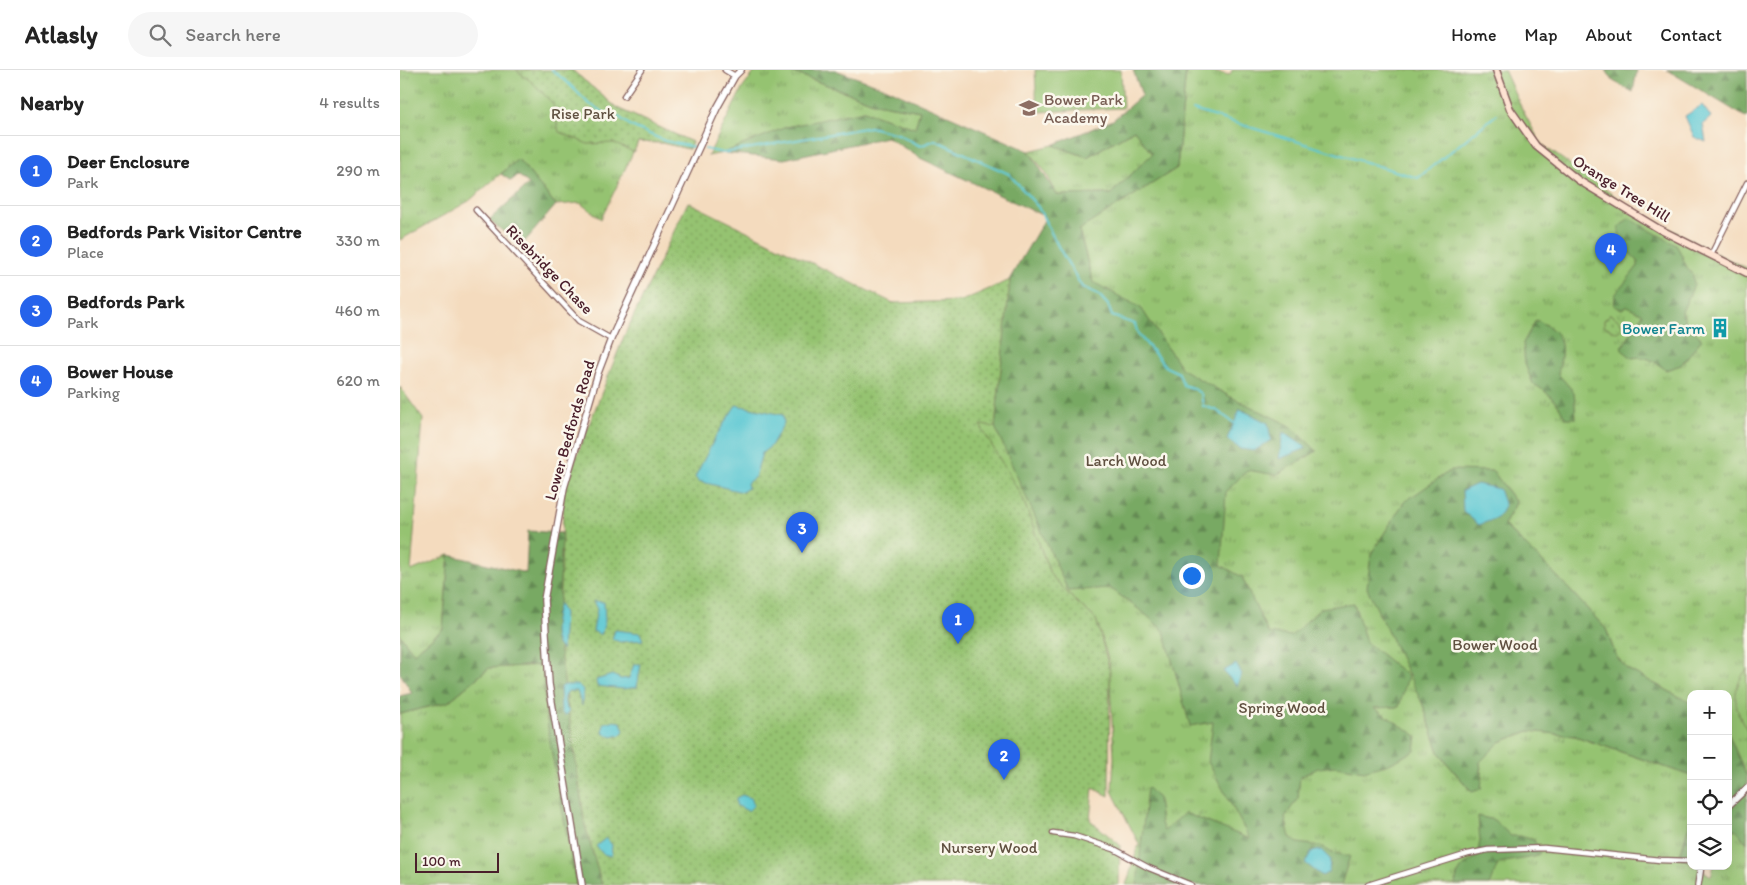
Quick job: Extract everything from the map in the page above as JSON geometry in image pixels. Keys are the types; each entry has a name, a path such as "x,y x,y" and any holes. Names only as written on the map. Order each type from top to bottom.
{"main road":[{"name":"Orange Tree Hill","path":"1496,70 1510,109 1536,146 1578,180 1659,229 1747,273"}],"street":[{"path":"624,96 642,70"},
{"path":"725,70 735,76"},
{"name":"Lower Bedfords Road","path":"582,885 549,684 544,600 564,488 587,408 611,339 713,116 735,76 741,70"},
{"path":"1711,255 1747,183"},
{"name":"Risebridge Chase","path":"476,210 578,321 611,339"},
{"path":"1732,802 1747,788"},
{"path":"1053,833 1074,836 1114,849 1149,868 1191,885"},
{"path":"1368,885 1468,854 1488,850 1544,848 1660,860 1687,861"},
{"path":"1698,885 1700,870"}],"green space":[{"path":"400,70 572,70 617,108 692,142 689,149 662,143 638,142 601,219 580,203 556,205 518,159 469,201 400,240"},
{"name":"Rise Park","path":"516,70 572,70 617,108 692,142 689,149 662,143 638,142 634,152 613,143 588,144 559,132 553,104 533,83"},
{"path":"756,70 786,70 876,103 920,111 915,128 864,111 708,156 742,89"},
{"path":"786,70 835,70 886,88 1029,151 1057,195 1111,194 1152,154 1134,130 1087,157 1053,145 1113,120 1142,95 1133,70 1186,70 1177,168 1079,230 1093,282 1141,308 1182,369 1229,396 1291,426 1317,451 1276,475 1247,470 1226,492 1221,565 1242,577 1268,633 1291,636 1321,608 1354,603 1366,642 1408,676 1399,707 1374,708 1417,736 1415,751 1389,764 1364,771 1336,766 1318,768 1300,777 1298,798 1285,817 1290,837 1298,843 1321,846 1332,853 1350,856 1341,885 1137,885 1147,787 1158,798 1161,823 1164,831 1185,813 1250,839 1208,762 1213,722 1190,726 1164,631 1110,588 1068,591 995,427 1009,280 1046,217 920,158 887,137 784,159 723,153 786,127 864,111 915,128 920,111 876,103"},
{"path":"1035,70 1121,70 1123,108 1037,112"},
{"path":"1186,70 1200,70 1230,75 1232,70 1504,70 1541,144 1633,209 1747,268 1747,785 1732,744 1732,690 1687,690 1687,701 1627,669 1616,656 1606,629 1553,572 1504,525 1516,503 1493,472 1423,705 1439,752 1472,792 1482,779 1480,762 1500,742 1529,731 1575,736 1687,775 1687,831 1680,856 1687,860 1687,870 1702,870 1711,876 1713,870 1732,870 1732,830 1747,830 1747,885 1126,885 1139,844 1112,791 1114,758 1109,663 1096,619 1074,600 1050,574 1023,499 890,302 966,318 1009,294 1010,280 1056,231 1092,281 1079,229 1177,168"},
{"path":"1606,70 1637,70 1633,92 1613,81"},
{"path":"1667,70 1747,70 1747,118"},
{"path":"1134,130 1153,154 1111,194 1057,195 1046,173 1029,151 1053,145 1087,157"},
{"path":"518,159 556,205 521,246 489,220 529,184 518,175 511,181 501,174"},
{"name":"Nursery Wood","path":"688,202 893,303 961,301 1010,280 995,427 980,425 1023,499 1050,574 1074,600 1096,619 1110,671 1109,796 1093,788 1090,820 1120,845 1119,885 602,885 585,825 558,638 564,488 624,336"},
{"path":"1629,218 1676,245 1687,268 1693,275 1694,285 1682,312 1686,323 1702,339 1681,365 1666,370 1646,358 1632,358 1621,349 1643,314 1627,306 1622,309 1614,306 1615,295 1638,266 1638,261 1624,246 1619,232 1619,227"},
{"path":"1610,314 1621,322 1622,327 1619,331 1616,332 1604,326 1604,320"},
{"path":"1536,320 1553,330 1558,336 1561,356 1558,374 1574,392 1576,418 1565,418 1552,398 1533,384 1525,364 1523,343"},
{"path":"400,387 423,419 411,571 449,555 443,629 414,653 400,635"},
{"name":"Bower Wood","path":"1451,470 1493,471 1516,503 1504,525 1553,572 1606,629 1616,656 1627,669 1687,701 1687,775 1575,736 1529,731 1500,742 1480,762 1481,789 1472,792 1439,752 1423,705 1367,588 1371,554 1404,502"},
{"path":"528,531 562,533 558,638 585,825 602,885 576,885 549,738 542,665 489,668 448,702 400,714 400,696 412,693 400,673 400,635 414,653 443,629 449,555 526,573"},
{"path":"542,665 546,716 582,885 400,885 400,714 448,702 489,668"},
{"path":"1747,669 1747,730 1739,715 1736,692 1738,684"},
{"path":"1732,742 1747,777 1747,843 1735,829 1732,830"},
{"path":"1478,816 1494,820 1511,836 1520,836 1534,840 1540,853 1534,857 1499,863 1490,885 1455,885 1457,875 1462,868 1477,857 1480,841"},
{"path":"1687,831 1687,860 1680,856"}],"water":[{"path":"1702,105 1711,117 1703,124 1706,142 1694,137 1685,116"},
{"path":"736,405 783,415 784,423 771,446 762,453 755,477 747,483 748,488 742,492 698,481 695,477 716,436"},
{"path":"1240,409 1268,423 1271,440 1254,451 1240,449 1227,439"},
{"path":"1283,432 1307,448 1279,459"},
{"path":"1477,484 1499,489 1505,506 1497,518 1479,525 1463,511 1462,491"},
{"path":"593,601 604,602 605,621 601,635 593,631 597,609"},
{"path":"559,603 564,613 562,650 555,640 554,634"},
{"path":"615,630 640,633 643,640 620,642 612,639"},
{"path":"634,664 641,664 637,687 624,689 597,686 596,680 612,675 621,679 629,678"},
{"path":"1236,664 1242,674 1237,686 1223,671"},
{"path":"578,685 583,690 582,706 577,691 568,691 564,701 569,711 565,716 561,712 560,687"},
{"path":"621,722 624,731 620,735 612,737 603,733 604,723"},
{"path":"742,795 751,798 754,805 748,811 736,805 736,798"},
{"path":"606,838 612,845 611,856 603,854 596,846"},
{"path":"1321,850 1330,859 1329,872 1322,876 1305,863 1311,852"}],"waterway":[{"path":"552,70 588,103 603,112 619,117 631,126 665,141 693,147"},
{"path":"1193,110 1418,178 1496,115"},
{"path":"705,149 723,153 870,127 898,134 920,146 935,140 1009,174 1038,207 1082,287 1098,294 1108,305 1112,316 1135,324 1138,334 1166,367 1179,373 1183,385 1193,388 1201,394 1203,406 1216,410 1234,423"}],"place":[{"name":"Bower Park Academy","path":"1029,108"},
{"name":"Bower House","path":"1611,274"},
{"name":"Bower Farm","path":"1720,328"},
{"name":"Bedfords Park","path":"802,553"},
{"name":"Deer Enclosure","path":"958,644"},
{"name":"Bedfords Park Visitor Centre","path":"1004,780"}],"park label":[{"name":"Larch Wood","path":"1126,460"},
{"name":"Spring Wood","path":"1282,707"}]}
